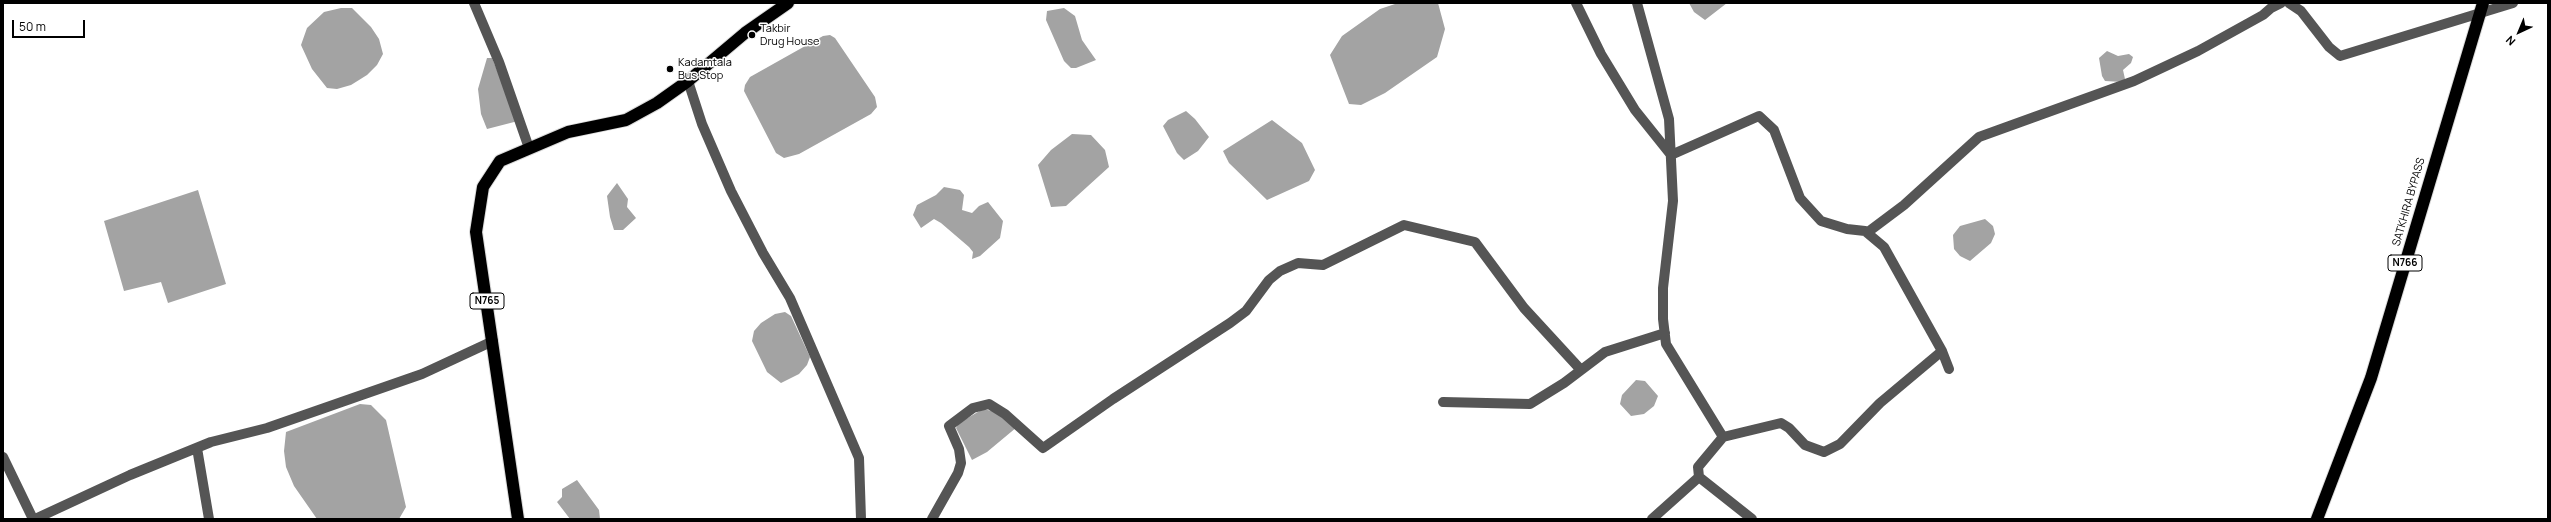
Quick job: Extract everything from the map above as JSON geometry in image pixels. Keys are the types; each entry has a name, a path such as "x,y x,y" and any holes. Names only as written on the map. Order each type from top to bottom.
{"highway":[{"name":"SATKHIRA BYPASS","path":"2317,519 2372,378 2477,16 2483,3"},
{"name":"N765","path":"518,519 476,232 480,196 485,182 500,161 568,132 626,120 657,103 688,81 745,33 782,5"}],"street":[{"path":"474,3 499,62 529,148"},
{"path":"1576,3 1601,54 1635,110 1671,155"},
{"path":"1637,3 1669,119 1673,201 1663,288 1664,333 1666,344 1723,437"},
{"path":"1868,232 1904,205 1978,137 2134,81 2198,51 2263,16 2271,8 2281,3"},
{"path":"2290,3 2301,11 2329,47 2340,56 2351,54 2430,27 2477,16 2513,3"},
{"path":"688,81 702,124 731,191 763,253 790,298 859,458 861,519"},
{"path":"1671,155 1759,116 1774,130 1800,198 1821,221 1868,232 1884,246 1942,351 1949,369"},
{"path":"932,519 958,473 961,463 959,449 949,426 973,408 989,404 1005,414 1043,448 1113,399 1230,323 1246,311 1269,280 1280,271 1298,263 1323,265 1404,225 1475,242 1524,308 1582,370"},
{"path":"1443,402 1530,404 1582,370 1605,352 1664,333"},
{"path":"3,457 34,519 130,475 197,448 268,428 422,374 493,341"},
{"path":"1752,519 1699,477 1698,467 1723,437 1781,423 1789,428 1805,445 1824,452 1840,444 1880,403 1942,351"},
{"path":"197,448 209,519"},
{"path":"1652,519 1699,477"}],"shaded area":[{"path":"1398,3 1438,3 1445,29 1437,57 1385,93 1361,105 1349,104 1330,55 1342,36 1380,9"},
{"path":"1689,3 1727,3 1705,20 1694,12"},
{"path":"341,8 352,8 371,27 379,39 383,54 377,65 367,75 351,85 337,89 327,88 312,69 301,45 307,28 324,12"},
{"path":"1064,8 1075,16 1082,40 1096,60 1076,68 1071,68 1064,61 1046,20 1047,11"},
{"path":"830,35 835,38 875,97 877,107 871,114 799,154 784,158 776,153 744,91 745,85 750,77 823,36"},
{"path":"2107,51 2118,56 2129,54 2133,57 2131,63 2123,70 2125,79 2122,82 2105,81 2102,76 2099,58"},
{"path":"487,58 492,58 518,121 487,129 481,114 478,89"},
{"path":"1186,111 1195,119 1209,137 1198,151 1184,160 1177,153 1163,126 1168,120"},
{"path":"1272,120 1302,143 1315,170 1309,181 1267,200 1229,163 1223,151"},
{"path":"1072,134 1091,135 1105,150 1109,167 1066,206 1051,207 1038,165 1051,150"},
{"path":"617,183 628,199 627,207 636,218 623,230 614,230 610,217 607,196"},
{"path":"944,187 960,190 964,195 962,210 972,213 979,206 988,202 1003,221 1000,238 980,256 972,259 973,252 969,247 941,223 934,219 921,228 913,215 917,205 936,195"},
{"path":"198,190 226,284 168,303 161,282 124,291 104,221"},
{"path":"1985,219 1993,226 1995,234 1991,243 1970,261 1960,256 1954,249 1953,235 1960,226"},
{"path":"785,312 791,316 810,357 807,365 799,374 781,383 767,372 752,341 754,331 761,323 775,314"},
{"path":"1636,380 1645,381 1658,396 1654,406 1644,414 1631,416 1620,404 1622,395"},
{"path":"360,404 371,405 386,420 406,507 399,519 317,519 294,486 286,467 284,451 286,432"},
{"path":"983,409 1001,413 1017,427 987,452 972,460 956,428 959,423"},
{"path":"577,480 599,510 600,519 570,519 557,502 562,497 562,489"}],"place":[{"name":"Takbir Drug House","path":"752,35"},
{"name":"Kadamtala Bus Stop","path":"670,69"}]}
